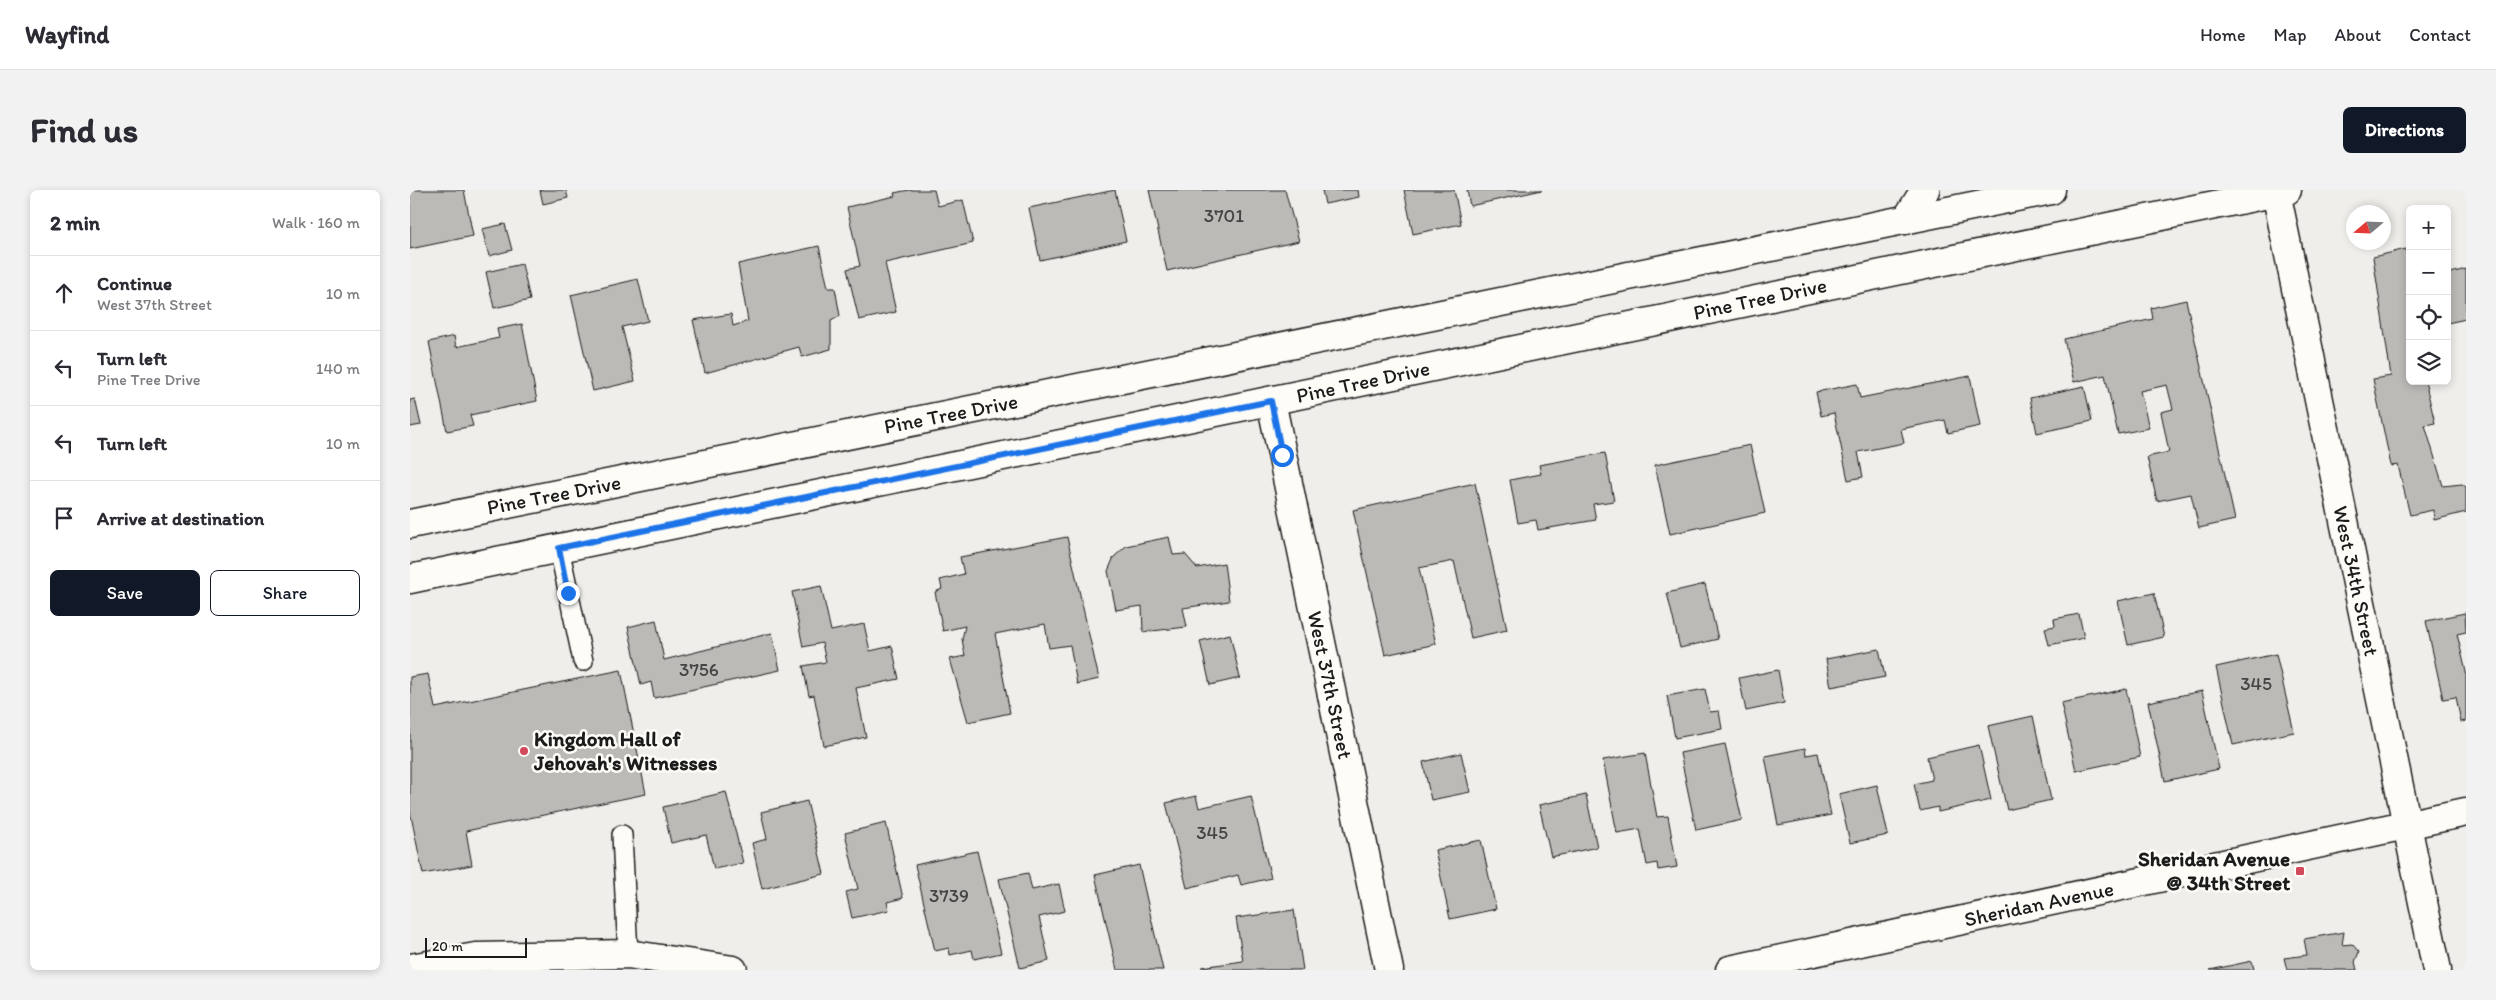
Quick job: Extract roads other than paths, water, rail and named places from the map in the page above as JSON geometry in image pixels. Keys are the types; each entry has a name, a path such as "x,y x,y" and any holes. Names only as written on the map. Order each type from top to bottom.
{"main road":[{"path":"1906,220 1925,190"},
{"name":"Pine Tree Drive","path":"410,524 2051,190"},
{"name":"Pine Tree Drive","path":"410,579 2282,191"},
{"name":"West 34th Street","path":"2282,191 2437,970"},
{"name":"West 37th Street","path":"1271,401 1389,970"},
{"name":"Sheridan Avenue","path":"1730,970 2466,812"},
{"path":"410,968 476,958 628,954 733,970"}],"lane":[{"path":"559,548 583,661"},
{"path":"622,835 628,954"}],"place":[{"name":"Kingdom Hall of Jehovah's Witnesses","path":"524,751"},
{"name":"Sheridan Avenue @ 34th Street","path":"2300,871"}]}
